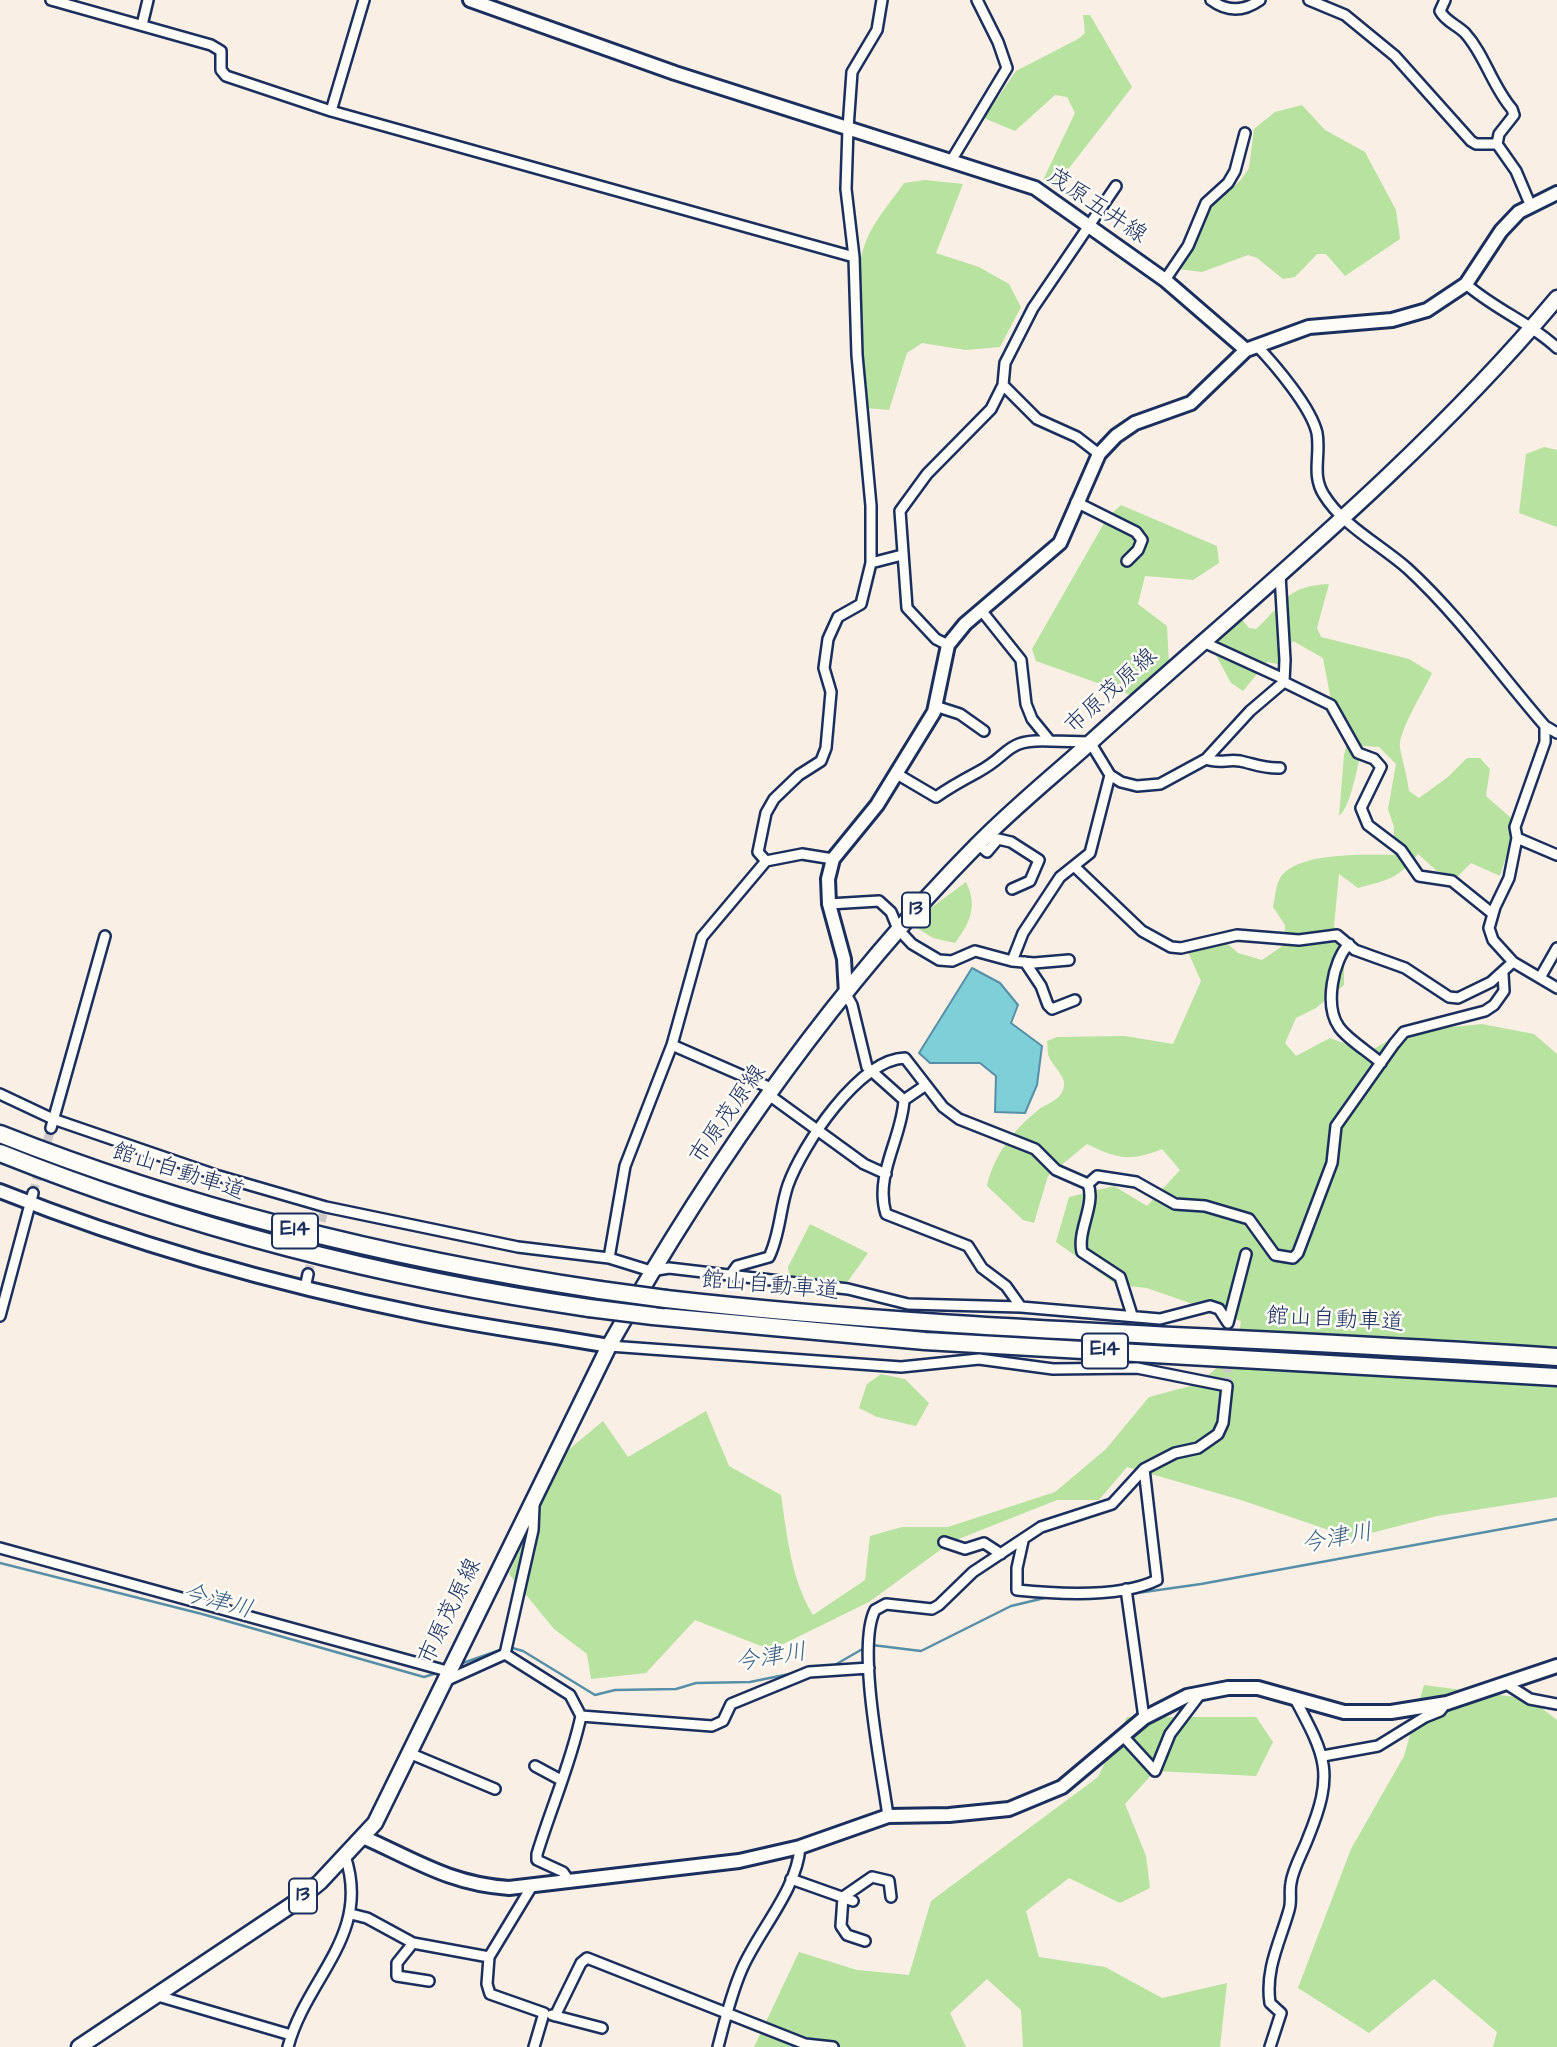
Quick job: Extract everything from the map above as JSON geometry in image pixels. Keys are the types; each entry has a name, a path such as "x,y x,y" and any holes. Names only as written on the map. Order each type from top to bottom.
{"highway":[{"name":"館山自動車道","path":"0,1134 161,1193 268,1225 430,1262 600,1290 666,1299 927,1323 1394,1346 1557,1357"},
{"name":"館山自動車道","path":"0,1153 156,1210 278,1245 427,1281 589,1308 911,1340 1557,1377"}],"main road":[{"name":"市原茂原線","path":"79,2047 293,1904 363,1838 386,1803 533,1498 609,1346 651,1272 771,1093 898,929 978,844 1344,517 1531,329 1557,298"}],"street":[{"path":"51,0 211,45 220,51 221,70 226,76 331,111 854,257"},
{"path":"142,26 148,0"},
{"path":"331,111 363,0"},
{"name":"茂原五井線","path":"470,0 593,45 1035,188 1166,280 1251,348"},
{"path":"766,861 758,852 770,806 799,775 821,761 826,748 831,692 824,668 828,639 838,617 861,604 870,563 871,506 857,355 854,257 846,189 852,72 877,30 882,0"},
{"path":"951,160 1007,68 977,0"},
{"path":"1211,0 1233,9 1249,7 1260,0"},
{"path":"1309,0 1345,15 1395,56 1471,141 1476,144 1497,144"},
{"path":"1445,0 1440,11 1442,15 1464,32 1478,50 1489,74 1512,109 1511,121 1499,134 1497,144 1516,171 1530,204"},
{"path":"1166,280 1188,246 1206,203 1228,183 1235,171 1245,133"},
{"path":"948,645 926,630 907,608 902,555 904,533 900,511 942,456 985,416 1003,385 1005,363 1033,308 1116,186"},
{"path":"904,1100 867,1067 852,1005 846,994 844,960 829,904 828,879 834,859 877,805 935,706 948,645 981,610 1060,543 1099,454 1135,423 1191,403 1251,348 1309,327 1408,317 1427,310 1466,284 1500,231 1530,204 1557,193"},
{"path":"1466,284 1489,304 1543,335 1557,348"},
{"path":"1251,348 1276,366 1314,425 1317,482 1325,497 1344,517 1409,570 1467,629 1545,726 1557,733"},
{"path":"1003,385 1037,419 1077,437 1099,454"},
{"path":"1076,502 1136,533 1142,545 1127,561"},
{"path":"870,563 902,555"},
{"path":"1279,574 1284,680"},
{"path":"981,610 1021,660 1027,704 1032,719 1050,741"},
{"path":"1203,642 1331,705 1358,753 1374,759 1381,767 1361,808 1367,825 1401,850 1419,876 1452,881 1493,914"},
{"path":"897,774 936,797 958,781 979,772 1016,743 1090,742 1110,775 1137,786 1160,784 1206,759 1250,711 1284,680"},
{"path":"935,706 960,714 984,732"},
{"path":"1545,726 1545,742 1515,827 1517,838 1509,878 1489,928 1493,940 1513,962 1541,976 1557,988"},
{"path":"1206,759 1219,764 1237,760 1266,769 1280,768"},
{"path":"1013,961 1023,933 1060,877 1075,867 1094,845 1110,775"},
{"path":"1517,838 1557,855"},
{"path":"978,844 987,852 998,839 1004,840 1039,860 1030,881 1012,888"},
{"path":"609,1258 625,1166 672,1045 702,937 766,861 802,853 834,859"},
{"path":"1075,867 1142,932 1171,947 1181,948 1237,935 1298,940 1337,935 1355,950 1405,968 1449,997 1470,993 1503,974 1513,962"},
{"path":"829,904 879,901 891,912 898,929 912,944 939,960 952,961 975,951 1013,961 1069,960"},
{"path":"52,1124 105,936"},
{"path":"1349,944 1334,965 1335,1020 1339,1028 1381,1063"},
{"path":"1541,976 1557,948"},
{"path":"1025,962 1052,1009 1075,1000"},
{"path":"1088,1184 1097,1176 1136,1182 1165,1202 1232,1211 1249,1219 1275,1255 1293,1258 1298,1253 1332,1164 1336,1126 1381,1063 1404,1032 1473,1016 1494,1005 1504,991 1503,974"},
{"path":"672,1045 771,1093 864,1164 886,1174"},
{"path":"730,1276 737,1266 769,1258 798,1158 817,1129 872,1072 893,1060 905,1058 943,1107 959,1119 1035,1149 1056,1170 1088,1184"},
{"path":"926,1084 904,1100 903,1113 886,1174 883,1204 886,1214 968,1246 982,1268 1006,1286 1021,1307"},
{"path":"0,1094 52,1124 325,1210 518,1247 609,1258 651,1272 669,1268 848,1289 908,1304 1021,1307 1160,1319 1210,1306 1219,1309 1228,1323 1246,1254"},
{"path":"1088,1184 1090,1195 1081,1235 1082,1252 1120,1277 1132,1315"},
{"path":"0,1191 32,1198 195,1257 305,1288 423,1314 609,1346 901,1367 979,1359 1052,1369 1137,1368 1227,1386 1226,1406 1218,1434 1198,1448 1175,1453 1144,1469 1112,1504 1041,1527 973,1572 932,1609 886,1604 875,1610 870,1629 869,1668 888,1816"},
{"path":"0,1316 32,1198"},
{"path":"305,1288 308,1274"},
{"path":"1023,1541 1017,1590 1051,1593 1125,1589 1157,1580 1144,1469"},
{"path":"506,1654 533,1530 533,1498"},
{"path":"943,1542 965,1549 984,1543 1001,1554"},
{"path":"0,1548 447,1672 506,1654 570,1695 581,1716 574,1748 537,1854 537,1860 562,1872 570,1882"},
{"path":"1125,1589 1144,1718"},
{"path":"363,1838 441,1875 476,1886 532,1886 739,1861 800,1847 888,1816 949,1815 1009,1809 1062,1787 1144,1718 1187,1696 1228,1688 1258,1688 1344,1712 1391,1712 1447,1703 1557,1666"},
{"path":"581,1716 712,1726 723,1721 731,1704 809,1672 869,1668"},
{"path":"1505,1683 1530,1699 1557,1704"},
{"path":"1123,1736 1155,1771 1170,1734 1201,1693"},
{"path":"1270,2047 1281,2013 1270,2003 1267,1985 1279,1935 1290,1909 1291,1882 1323,1795 1326,1776 1321,1748 1293,1697"},
{"path":"1322,1756 1378,1746 1425,1717 1440,1711 1447,1703"},
{"path":"409,1753 495,1789"},
{"path":"535,1766 561,1780"},
{"path":"718,2047 742,1968 791,1879 799,1862 800,1847"},
{"path":"288,2047 291,2035 332,1963 351,1914 354,1880 345,1856"},
{"path":"843,1897 872,1877 888,1881 891,1897"},
{"path":"791,1879 853,1901"},
{"path":"532,1886 489,1957 486,1984 490,1994 544,2013 603,2028"},
{"path":"843,1897 841,1926 847,1935 865,1941"},
{"path":"351,1914 368,1918 413,1943 489,1957"},
{"path":"413,1943 397,1963 397,1976 429,1981"},
{"path":"555,2016 587,1958 805,2043 833,2047"},
{"path":"158,1996 291,2035"},
{"path":"534,2047 544,2013"}],"green space":[{"path":"1083,15 1090,15 1132,87 1056,185 1043,180 1075,113 1067,97 1055,95 1015,131 984,118 1016,71 1085,33"},
{"path":"1302,105 1325,130 1365,152 1396,210 1400,239 1345,276 1326,254 1317,254 1295,277 1283,279 1257,258 1248,255 1202,272 1178,269 1194,245 1213,203 1240,181 1249,168 1254,129 1275,112"},
{"path":"925,180 963,184 936,253 979,267 1009,284 1021,307 1000,347 966,350 922,343 907,353 889,410 866,408 856,319 858,272 863,251 870,232 904,183"},
{"path":"1544,447 1557,450 1557,527 1519,513 1526,454"},
{"path":"1121,505 1217,546 1219,563 1193,580 1145,576 1138,604 1167,626 1169,664 1148,701 1036,661 1032,649 1107,518"},
{"path":"1329,584 1317,628 1321,637 1409,659 1432,673 1400,741 1409,791 1419,798 1448,777 1467,758 1480,758 1490,769 1486,796 1511,818 1512,838 1500,876 1471,863 1458,876 1437,871 1418,854 1391,878 1358,888 1339,874 1334,926 1350,952 1344,964 1344,985 1316,1008 1296,1018 1285,1043 1296,1056 1330,1038 1368,1052 1404,1032 1482,1024 1534,1034 1557,1054 1557,1497 1437,1516 1352,1538 1241,1500 1127,1467 1099,1500 1057,1500 951,1542 869,1602 771,1650 695,1620 646,1673 591,1679 587,1654 554,1629 509,1574 554,1462 603,1421 628,1457 706,1411 729,1466 781,1495 795,1572 813,1615 865,1580 870,1536 902,1527 948,1527 1055,1492 1106,1449 1149,1397 1198,1384 1236,1351 1241,1321 1147,1288 1117,1285 1056,1242 1069,1197 1114,1186 1147,1206 1180,1170 1162,1149 1141,1156 1124,1157 1087,1144 1048,1176 1034,1223 1023,1220 987,1186 994,1165 1012,1135 1028,1118 1063,1091 1063,1079 1049,1057 1047,1041 1057,1037 1125,1036 1173,1044 1201,981 1188,952 1228,944 1238,953 1262,960 1284,945 1285,925 1273,907 1282,875 1304,862 1335,856 1394,855 1394,827 1388,809 1396,764 1379,747 1363,746 1351,794 1339,816 1344,755 1351,728 1331,700 1323,658 1293,641 1278,664 1267,662 1243,691 1231,683 1213,650 1218,638 1239,616 1249,628 1256,629 1294,592 1314,585"},
{"path":"966,882 970,891 971,914 955,943 933,938 917,928 924,913"},
{"path":"810,1224 868,1253 839,1294 790,1281 788,1267"},
{"path":"881,1374 905,1379 929,1403 916,1426 877,1417 859,1408 867,1384"},
{"path":"1424,1685 1530,1699 1557,1720 1557,2047 1493,2047 1497,2032 1434,1979 1369,2033 1298,1988 1351,1849 1404,1756"},
{"path":"1127,1717 1256,1717 1273,1742 1256,1776 1155,1771 1125,1804 1146,1856 1150,1888 1120,1903 1069,1878 1026,1911 1039,1957 1105,1967 1162,1998 1227,1983 1220,2047 1023,2047 1021,2010 987,1979 950,2013 966,2047 754,2047 799,1952 857,1970 909,1975 931,1901 1098,1777"}],"water":[{"path":"972,968 1000,983 1018,1005 1011,1023 1042,1046 1037,1085 1025,1113 995,1112 996,1076 980,1063 930,1063 919,1053"}],"waterway":[{"name":"今津川","path":"1130,1594 1201,1584 1557,1519"},
{"name":"今津川","path":"0,1563 202,1614 424,1677 440,1672"},
{"name":"今津川","path":"872,1645 921,1651 1011,1606 1053,1596"},
{"name":"今津川","path":"509,1647 523,1651 595,1695 615,1690 676,1689 696,1683 750,1682 799,1672"},
{"name":"今津川","path":"833,1666 866,1647"},
{"name":"今津川","path":"460,1664 503,1649"}],"tunnel":[{"path":"33,1193 51,1128"},
{"path":"308,1274 323,1214"},
{"path":"1227,1386 1228,1323"}]}
